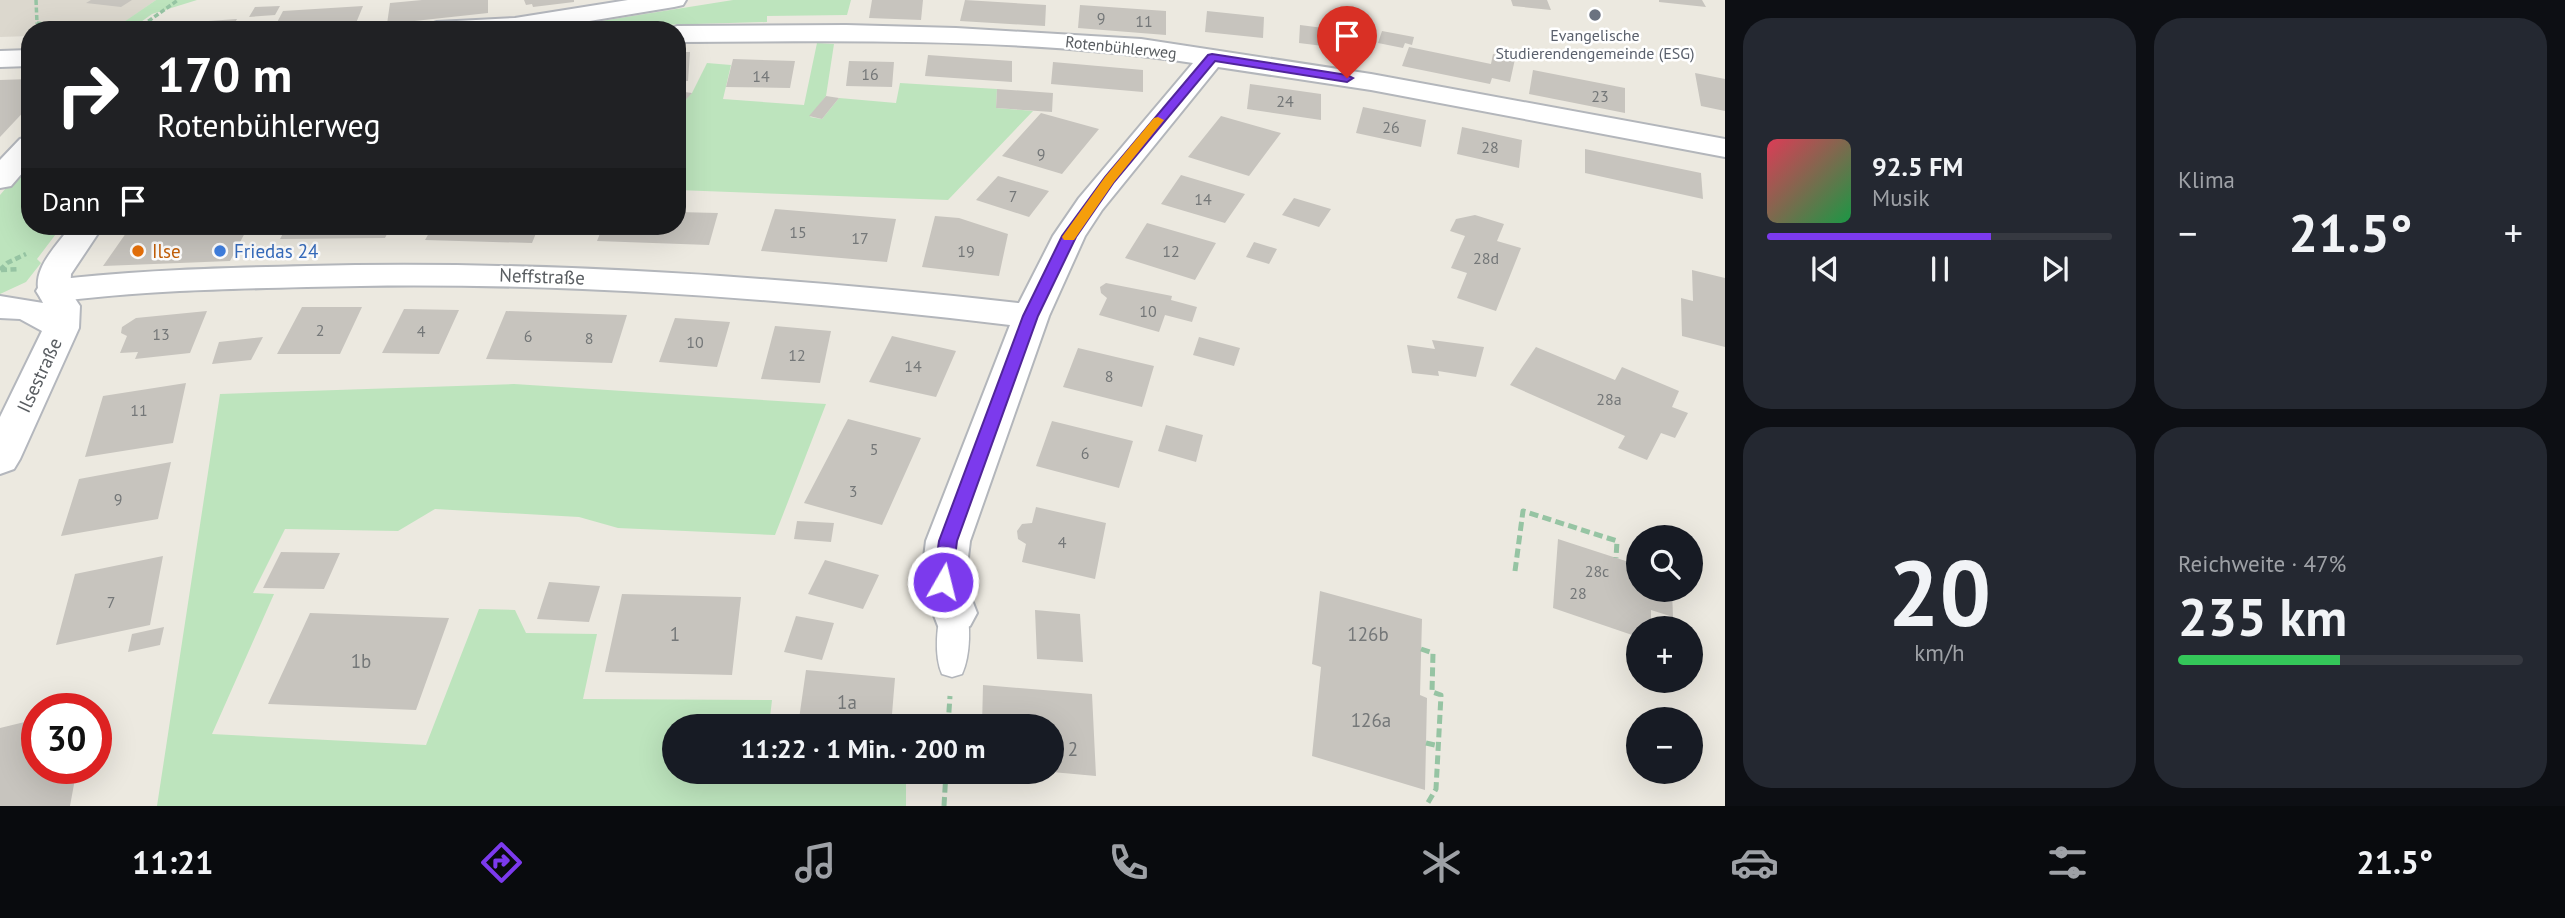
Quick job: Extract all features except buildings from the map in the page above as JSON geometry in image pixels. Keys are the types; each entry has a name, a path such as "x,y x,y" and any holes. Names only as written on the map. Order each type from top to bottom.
{"street":[{"path":"556,21 674,0"},
{"name":"Rotenbühlerweg","path":"686,34 846,33 1054,40 1141,47 1445,95 1725,148"},
{"path":"954,613 943,582 948,541 1031,316 1069,236 1090,205 1212,57"},
{"path":"0,59 21,58"},
{"path":"0,178 21,155"},
{"path":"61,328 62,306 53,290 57,268 81,235"},
{"name":"Neffstraße","path":"8,307 53,290 117,283 380,273 488,274 735,285 887,298 1031,316"},
{"path":"8,307 42,314 61,328"},
{"name":"Ilsestraße","path":"0,459 61,328"}],"lane":[{"path":"952,665 954,613"}],"path":[{"path":"36,0 37,21"},
{"path":"149,21 178,0"},
{"path":"0,270 7,263 31,252"},
{"path":"1516,571 1523,511 1617,541 1616,558"},
{"path":"1421,649 1433,653 1432,692 1441,695 1435,794 1426,806"},
{"path":"1426,743 1438,746"},
{"path":"944,806 945,784"}],"shaded area":[{"path":"0,0 156,0 126,21 21,21 21,36 0,37"}],"green space":[{"path":"156,0 197,0 152,14 142,21 125,21"},
{"path":"733,0 851,0 847,15 767,16 767,22 686,24 686,21 601,21"},
{"path":"817,43 834,44 826,96 810,117 822,119 839,98 896,103 900,83 997,89 996,108 1033,111 948,200 686,190 686,99 692,93 707,63 731,65 723,99 804,105"},
{"path":"21,170 21,235 55,235 37,259 41,263 26,282 0,294 0,195"},
{"path":"514,384 826,404 775,535 618,528 579,517 435,509 398,531 285,529 253,593 274,594 212,734 426,745 479,609 515,610 526,633 597,634 583,699 772,700 770,714 662,714 662,784 906,784 906,806 157,806 220,394"}],"slow traffic":[{"path":"1069,237 1090,205 1158,120"}],"place":[{"name":"Evangelische Studierendengemeinde (ESG)","path":"1595,15"},
{"name":"Ilse","path":"138,251"},
{"name":"Friedas 24","path":"220,251"}],"route":[{"path":"943,582 948,541 1031,316 1069,236 1110,179 1212,57 1347,78"}]}
